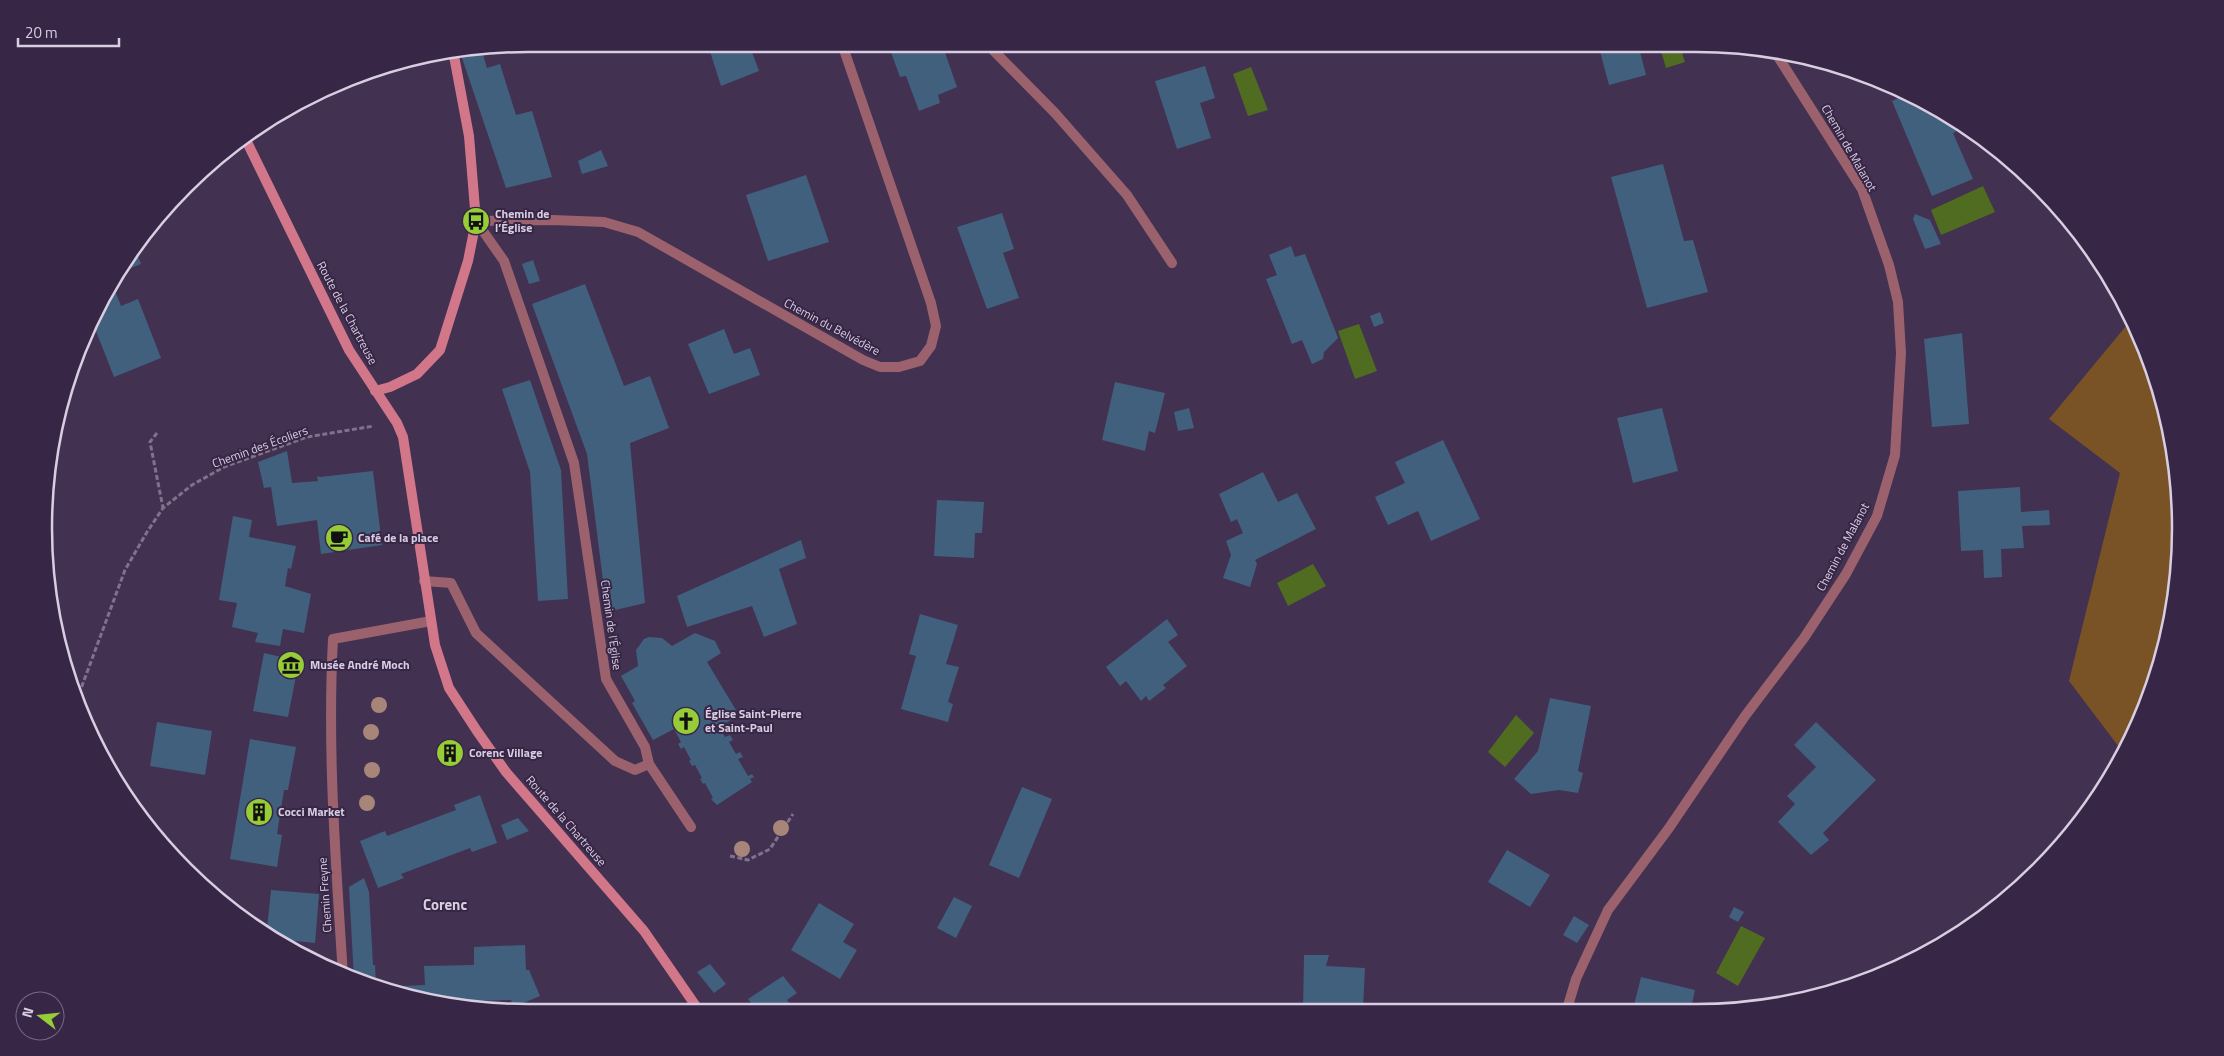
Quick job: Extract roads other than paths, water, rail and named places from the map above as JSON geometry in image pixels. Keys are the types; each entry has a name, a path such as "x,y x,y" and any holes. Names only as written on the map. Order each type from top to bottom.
{"main road":[{"path":"375,391 390,388 417,374 440,350 457,299 476,222 470,136 455,59"},
{"name":"Route de la Chartreuse","path":"248,144 349,350 397,423 403,437 435,644 449,688 506,772 644,931 694,1004"}],"street":[{"name":"Chemin du Belvédère","path":"476,222 553,220 604,222 638,232 863,360 880,367 899,367 920,361 931,346 936,326 931,303 845,52"},
{"path":"995,52 1055,113 1127,195 1172,263"},
{"name":"Chemin de Malanot","path":"1568,1004 1576,979 1608,910 1669,828 1745,716 1804,638 1846,574 1877,516 1895,455 1902,353 1898,302 1889,265 1862,190 1780,61"},
{"name":"Chemin de l'Église","path":"476,222 504,261 574,463 606,678 645,747 649,764 691,827"},
{"path":"424,582 451,582 476,633 615,761 635,770 649,764"},
{"name":"Chemin Freyne","path":"342,965 332,812 330,696 334,639 431,621"}],"place":[{"name":"Chemin de l’Église","path":"476,221"},
{"name":"Café de la place","path":"339,538"},
{"name":"Musée André Moch","path":"291,665"},
{"name":"Église Saint-Pierre et Saint-Paul","path":"686,721"},
{"name":"Corenc Village","path":"450,753"},
{"name":"Cocci Market","path":"259,812"}],"district":[{"name":"Corenc","path":"445,905"}]}
